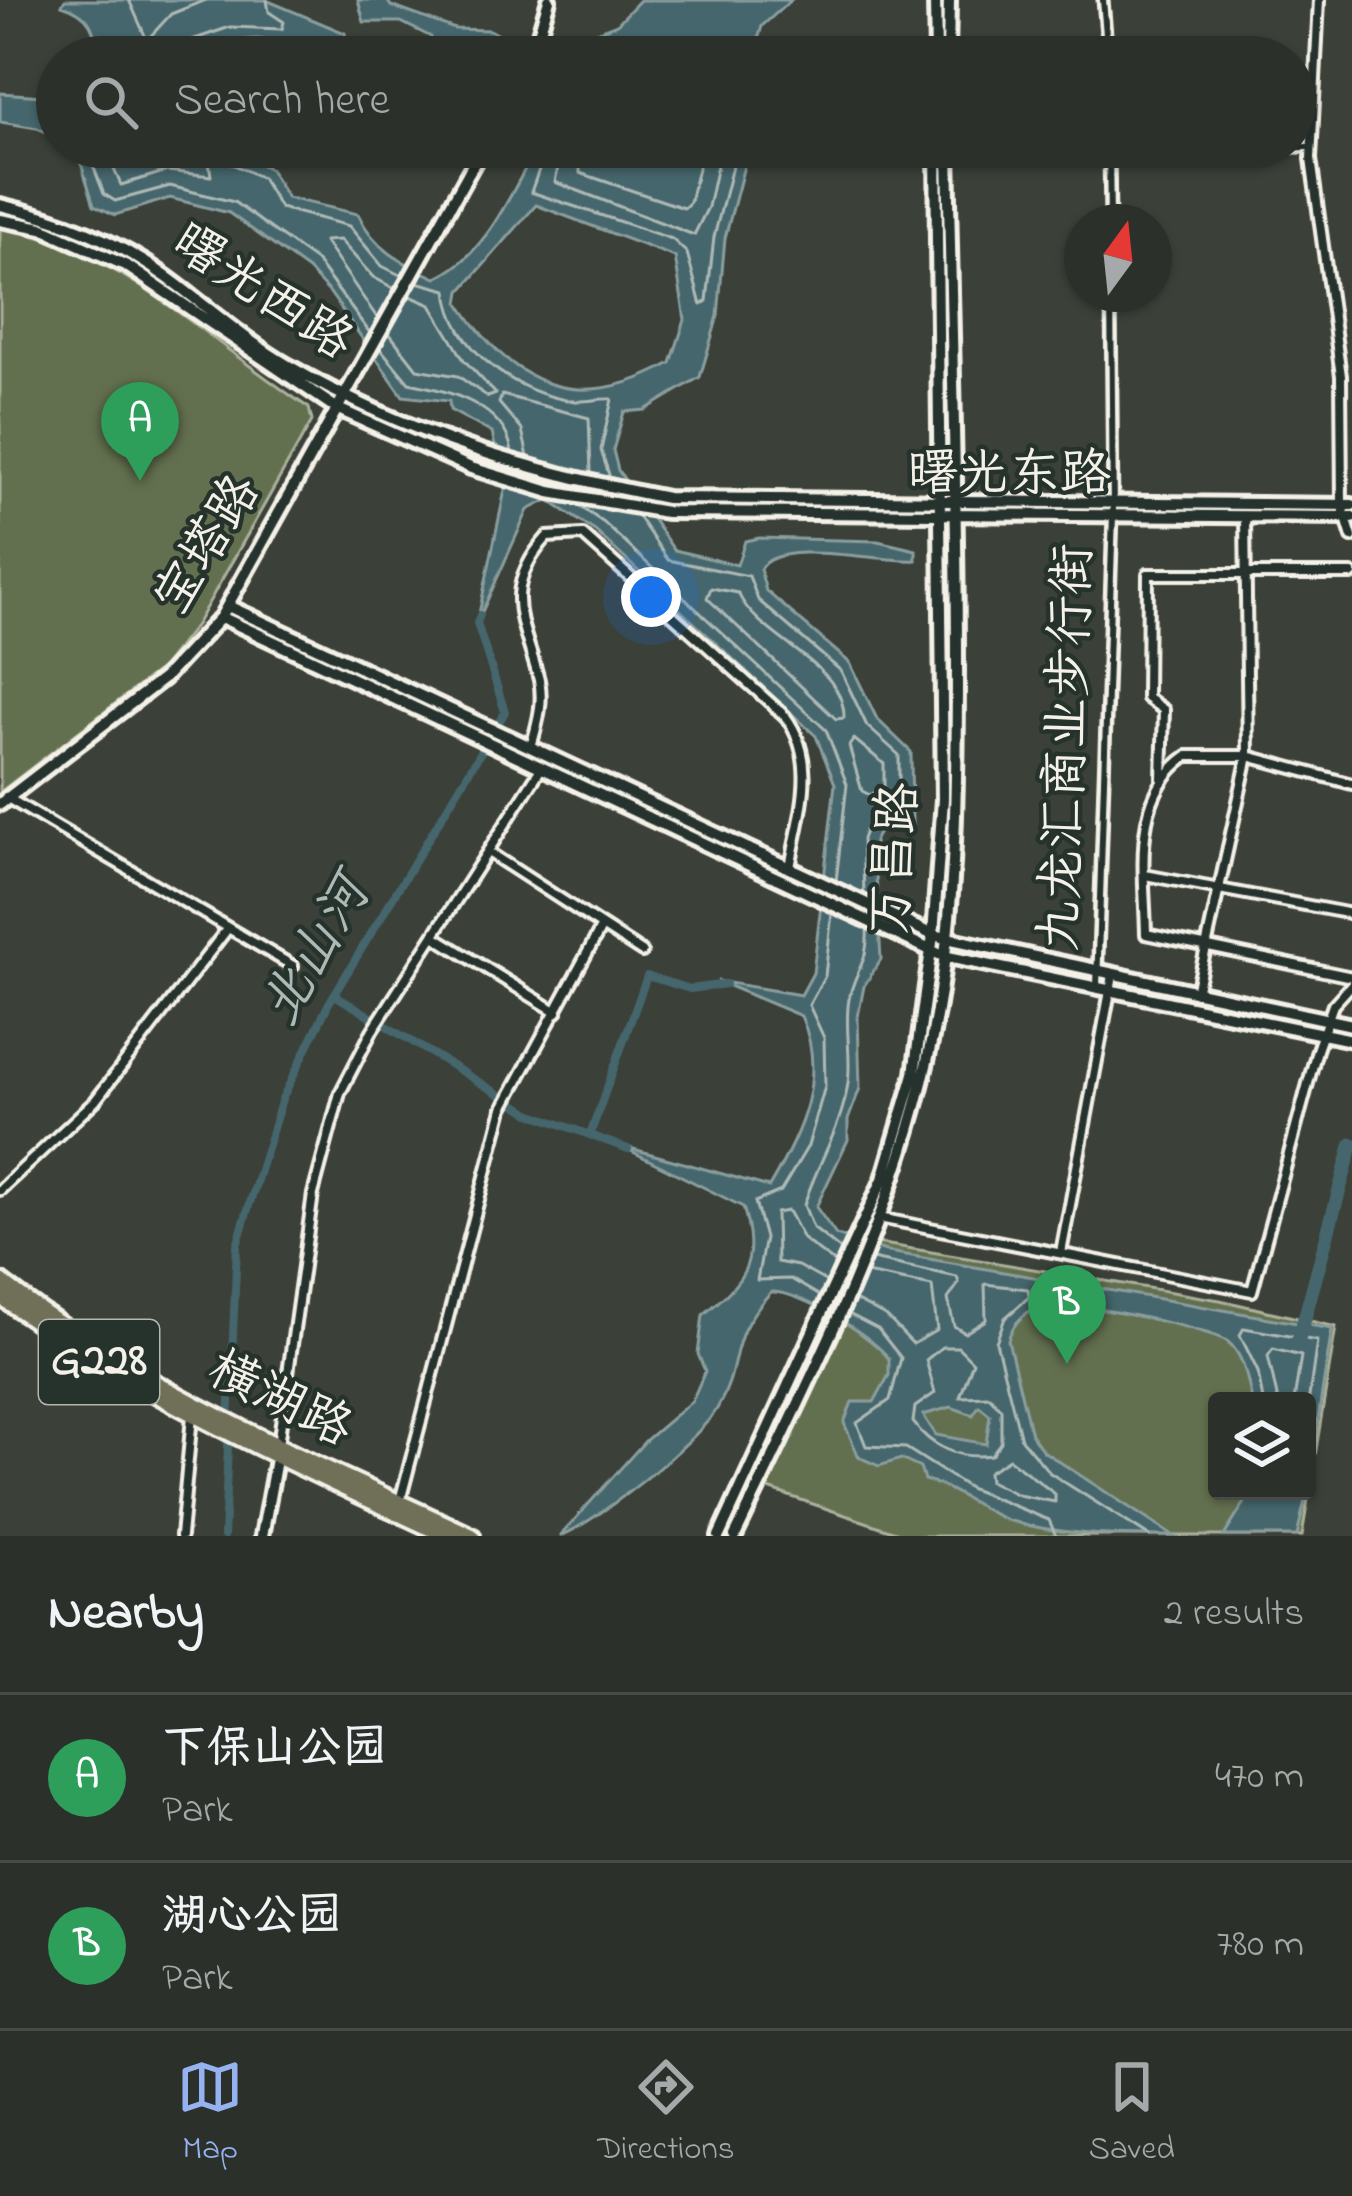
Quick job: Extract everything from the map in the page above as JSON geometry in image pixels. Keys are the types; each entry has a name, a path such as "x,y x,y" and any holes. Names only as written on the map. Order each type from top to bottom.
{"highway":[{"name":"横湖路","path":"0,1281 51,1321 196,1414"},
{"name":"横湖路","path":"0,1296 78,1351 196,1414 472,1536"},
{"name":"横湖路","path":"269,1446 448,1536"}],"main road":[{"path":"538,36 549,0"},
{"path":"935,0 936,36"},
{"path":"948,36 949,0"},
{"name":"宝塔路","path":"3,800 164,678 224,612 471,168"},
{"name":"万昌路","path":"940,938 944,168"},
{"name":"万昌路","path":"719,1536 872,1224 924,1078 957,804 957,508 945,168"},
{"name":"曙光西路","path":"0,205 62,220 107,241 165,276 243,337 343,395 477,453 561,477 668,497"},
{"name":"曙光西路","path":"0,220 42,227 127,266 336,408 471,468 550,492 666,512"},
{"name":"曙光东路","path":"668,497 940,509"},
{"name":"曙光东路","path":"1113,509 1245,515 1348,511"},
{"name":"曙光东路","path":"666,512 1348,511"},
{"path":"224,612 470,718 940,938 1348,1025"},
{"path":"224,612 463,734 936,953 1346,1039"},
{"name":"万昌路","path":"735,1536 828,1317"},
{"path":"262,1536 269,1446"}],"street":[{"path":"1103,0 1106,36"},
{"path":"1316,42 1318,0"},
{"path":"1109,168 1110,204"},
{"path":"1314,168 1341,376 1352,537"},
{"name":"九龙汇商业步行街","path":"1106,974 1111,312"},
{"path":"1196,993 1248,755 1245,515"},
{"path":"525,746 541,701 515,610 518,598 547,537 583,535 785,716 800,737 808,763 790,868"},
{"path":"872,1224 1061,1253 1252,1291 1322,1035 1352,981 1146,934 1144,831 1162,783 1164,710 1147,698 1144,681 1150,664 1148,574 1352,574"},
{"path":"1162,783 1187,757 1248,755 1352,784"},
{"path":"269,1446 313,1194 340,1093 372,1031 540,770"},
{"path":"3,800 293,966"},
{"path":"488,852 642,952"},
{"path":"1145,875 1352,914"},
{"path":"400,1502 503,1108 602,926"},
{"path":"0,1190 95,1101 228,928"},
{"path":"434,936 557,1012"},
{"path":"1061,1253 1106,974"},
{"path":"181,1536 196,1414"}],"green space":[{"path":"0,227 45,239 126,277 309,408 312,421 196,625 163,667 0,792"},
{"path":"859,1240 1220,1300 1336,1327 1316,1450 1316,1392 1208,1392 1208,1500 1308,1500 1302,1536 907,1536 754,1484"}],"water":[{"path":"65,0 266,0 345,36 94,36 79,13 62,5"},
{"path":"358,0 387,0 391,6 455,29 490,30 501,36 429,36 401,22 364,22"},
{"path":"640,0 791,0 762,26 759,36 586,36 617,24"},
{"path":"0,93 36,96 36,128 0,122"},
{"path":"82,168 268,168 287,198 358,214 381,246 436,278 454,268 483,239 526,168 743,168 725,238 718,316 700,377 645,410 624,412 613,450 618,470 674,550 737,565 745,541 759,538 878,541 916,550 916,560 787,555 760,569 766,591 850,663 877,719 911,752 912,825 889,815 874,841 881,959 864,986 858,1017 860,1088 848,1120 848,1140 816,1207 836,1235 889,1252 1332,1329 1316,1432 1316,1392 1250,1392 1242,1361 1228,1342 1216,1336 1082,1306 1047,1304 1022,1317 1008,1340 1031,1434 1043,1451 1173,1536 1068,1532 1007,1520 924,1480 920,1468 901,1459 879,1466 859,1457 844,1423 852,1402 874,1402 889,1375 889,1359 835,1316 771,1292 747,1324 726,1391 707,1422 645,1479 560,1536 646,1440 692,1401 705,1371 698,1354 703,1315 739,1280 749,1257 743,1207 619,1145 769,1187 800,1125 812,1060 801,1016 717,981 801,995 813,973 835,784 816,736 595,531 548,500 528,510 477,623 505,490 492,433 450,410 449,401 403,396 330,293 308,270 229,213 170,198 115,215 94,205","holes":["536,205 675,257 685,320 671,363 638,379 578,389 526,373 502,355 459,303 461,291","979,1406 990,1415 986,1444 936,1435 923,1415 951,1407 973,1415"]},
{"path":"1246,1500 1305,1500 1297,1536 1224,1536"}],"waterway":[{"name":"北山河","path":"224,1536 237,1245 282,1099 329,1003 505,712 477,623 480,615"},
{"path":"590,1135 647,976 690,989 726,984"},
{"path":"335,995 530,1113 628,1149"},
{"path":"1298,1342 1352,1144"}],"place":[{"name":"下保山公园","path":"140,481"},
{"name":"湖心公园","path":"1067,1364"}]}
